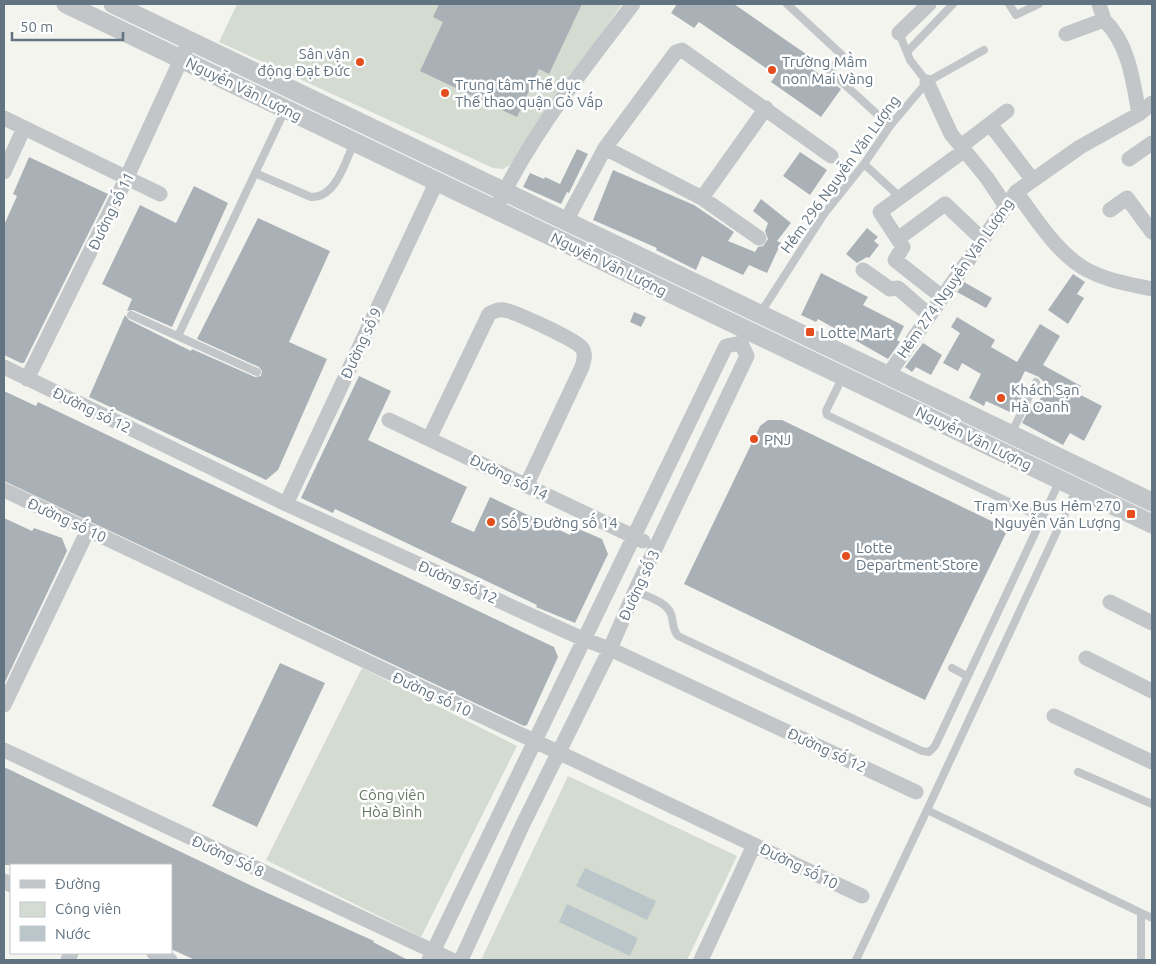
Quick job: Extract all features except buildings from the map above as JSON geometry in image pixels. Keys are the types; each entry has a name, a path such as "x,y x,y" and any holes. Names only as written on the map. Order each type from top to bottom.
{"street":[{"name":"Nguyễn Văn Lượng","path":"66,4 496,209 744,336 843,376 1152,524"},
{"name":"Nguyễn Văn Lượng","path":"116,4 1152,502"},
{"path":"496,209 504,191 565,95 633,4"},
{"path":"899,33 928,4"},
{"path":"1099,4 1104,20 1116,32 1148,109"},
{"path":"1066,34 1104,20"},
{"name":"Đường số 11","path":"28,379 126,179 190,40"},
{"path":"566,220 605,148 676,52 682,50 831,156"},
{"path":"926,82 951,134 987,178 1005,205"},
{"path":"702,198 766,108"},
{"name":"Hẻm 274 Nguyễn Văn Lượng","path":"888,375 1005,205 1016,192 1080,147 1148,109"},
{"path":"942,297 895,260 903,250 899,238 880,215 881,210 902,198 1007,111"},
{"path":"4,118 160,194"},
{"path":"990,124 1032,179"},
{"path":"4,172 24,128"},
{"path":"1129,159 1152,143"},
{"path":"605,148 702,198 759,238"},
{"name":"Đường số 9","path":"286,504 437,181"},
{"path":"1016,192 1056,245 1083,267 1111,279 1152,289"},
{"path":"1110,210 1127,198 1152,232"},
{"path":"899,238 945,204 982,239"},
{"path":"863,270 890,289 898,288 929,315"},
{"path":"430,439 489,314 502,309 512,312 562,336 581,347 585,356 584,362 526,486"},
{"path":"744,336 757,312"},
{"name":"Đường số 3","path":"431,956 468,882 498,814 635,537 726,346 744,336 747,356 635,591 610,649 522,826 461,960"},
{"name":"Đường số 12","path":"4,368 286,504 583,639 610,649 916,792"},
{"name":"Đường số 14","path":"389,420 656,547"},
{"path":"1069,484 1077,466"},
{"name":"Đường số 10","path":"4,490 533,742 862,896"},
{"path":"4,705 88,530"},
{"path":"1110,602 1152,623"},
{"path":"1086,658 1152,691"},
{"path":"1054,716 1152,762"},
{"name":"Đường Số 8","path":"4,750 431,956 452,960"},
{"path":"498,814 522,826"},
{"path":"701,960 754,845"},
{"path":"468,882 492,894"},
{"path":"156,954 170,960"}],"lane":[{"path":"787,4 842,54 830,71 890,126"},
{"path":"907,52 953,4"},
{"path":"1009,4 1016,15 1039,4"},
{"path":"899,33 910,60 926,82 984,50"},
{"name":"Hẻm 296 Nguyễn Văn Lượng","path":"757,312 765,306 824,214 864,164 890,126 926,82"},
{"path":"178,336 286,109"},
{"path":"255,173 311,198 320,198 326,194 339,176 355,142"},
{"path":"864,164 902,198"},
{"path":"130,315 257,372"},
{"path":"843,376 826,411 827,415 1042,518"},
{"path":"1011,434 1036,382"},
{"path":"635,591 667,606 672,615 674,631 678,636 922,751 929,752 935,746 946,719 1042,518 1069,484"},
{"path":"856,960 927,810 1069,484"},
{"path":"952,668 967,676"},
{"path":"1078,772 1152,804"},
{"path":"927,810 1152,918"},
{"path":"1141,913 1141,960"}],"green space":[{"name":"Trung tâm Thể dục Thể thao quận Gò Vấp","path":"237,4 622,4 510,165 503,169 493,168 219,42"},
{"name":"Công viên Hòa Bình","path":"362,668 517,746 421,937 266,860"},
{"path":"568,776 737,856 687,960 481,960"}],"water":[{"path":"585,868 656,901 647,920 576,886"},
{"path":"567,904 638,938 630,956 559,922"}],"place":[{"name":"Sân vận động Đạt Đức","path":"360,62"},
{"name":"Trường Mầm non Mai Vàng","path":"772,70"},
{"name":"Trung tâm Thể dục Thể thao quận Gò Vấp","path":"445,93"},
{"name":"Lotte Mart","path":"810,332"},
{"name":"Khách Sạn Hà Oanh","path":"1001,398"},
{"name":"PNJ","path":"754,439"},
{"name":"Trạm Xe Bus Hẻm 270 Nguyễn Văn Lượng","path":"1131,514"},
{"name":"Số 5 Đường số 14","path":"491,522"},
{"name":"Lotte Department Store","path":"846,556"}]}
